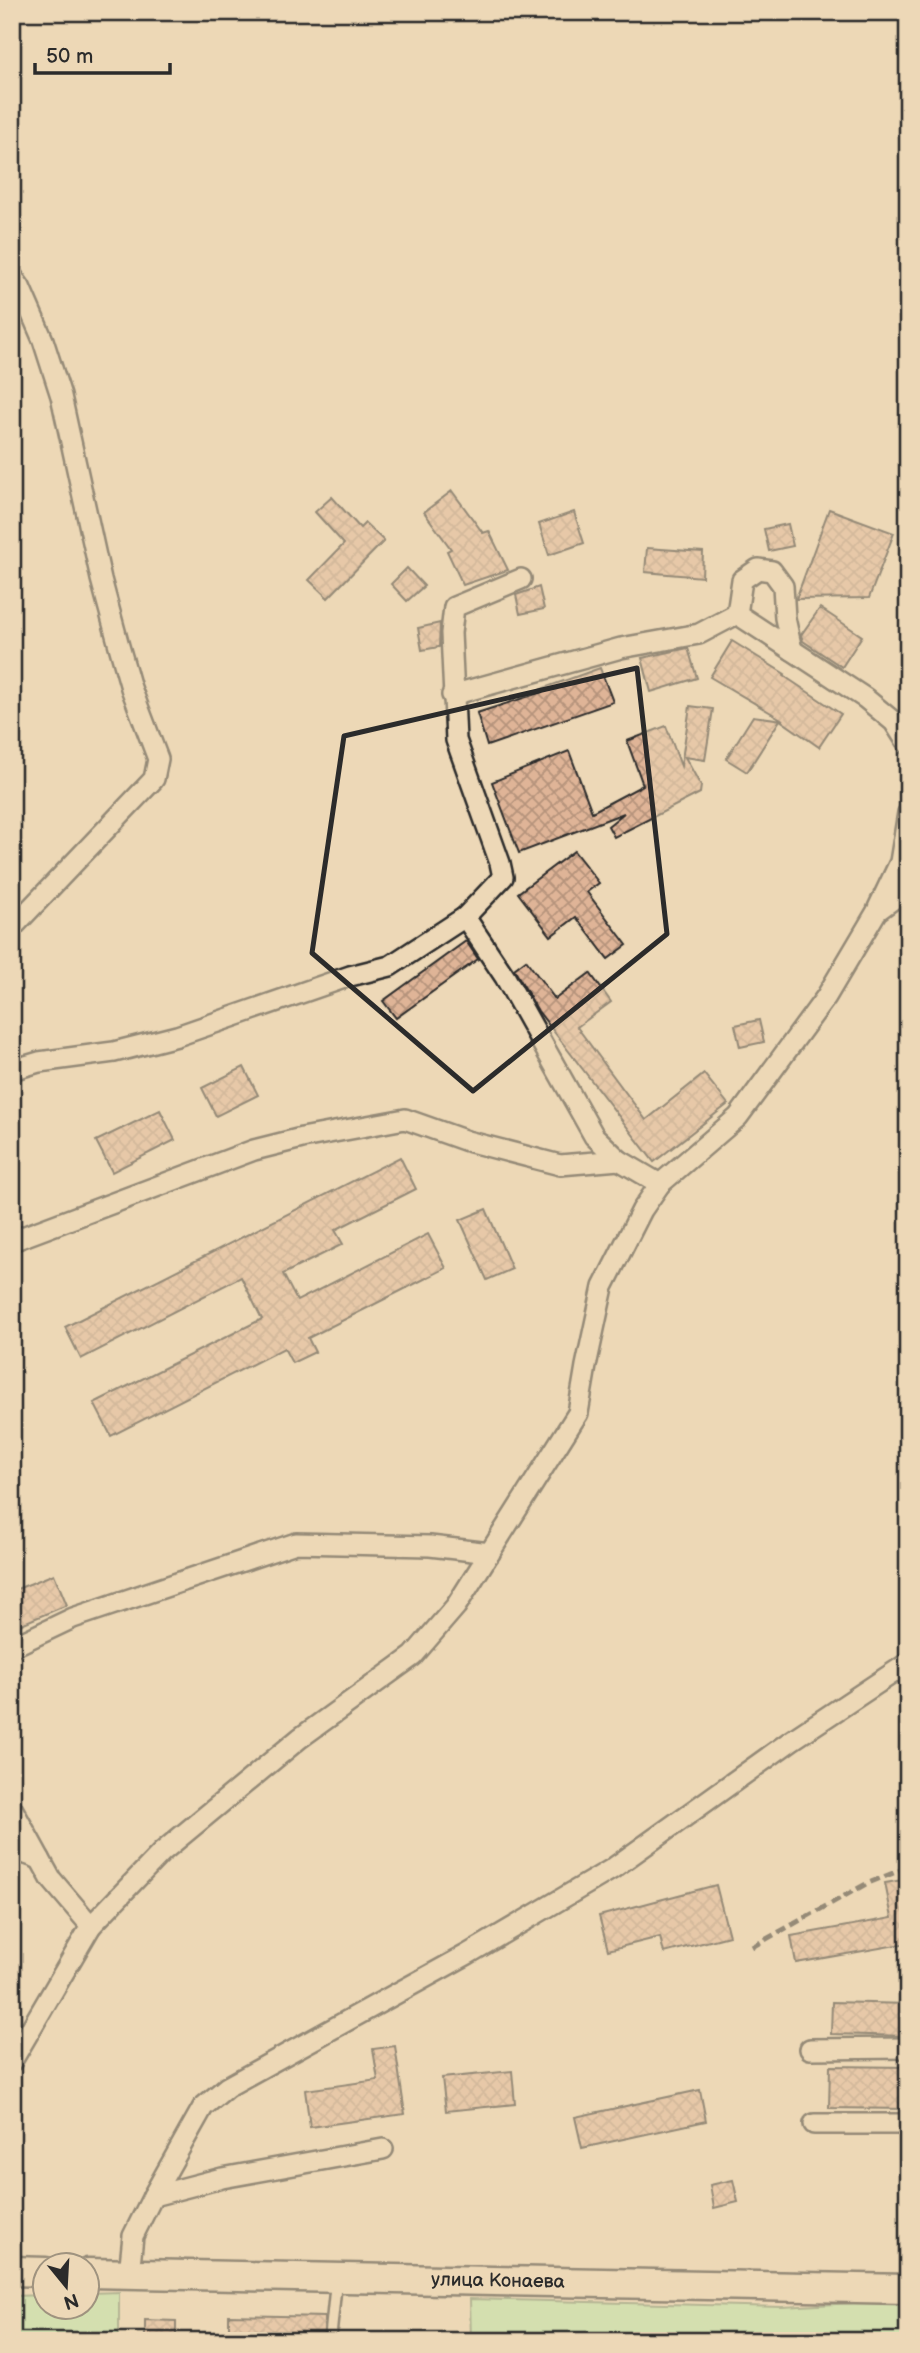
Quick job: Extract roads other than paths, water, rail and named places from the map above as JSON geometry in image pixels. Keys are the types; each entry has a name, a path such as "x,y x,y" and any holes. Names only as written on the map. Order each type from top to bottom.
{"main road":[{"path":"12,2271 32,2272"},
{"name":"улица Конаева","path":"102,2273 908,2289"}],"street":[{"path":"12,276 20,287 43,340 61,396 101,579 131,688 158,759 154,779 12,928"},
{"path":"737,614 742,580 758,569 772,572 783,586 785,618 792,650"},
{"path":"12,1070 39,1062 114,1052 177,1036 350,976 390,965 465,917 503,877 456,740 451,633 454,607 521,579"},
{"path":"452,695 621,648 698,634 737,614"},
{"path":"737,614 865,698 894,722 908,744"},
{"path":"12,2061 91,1926 162,1852 300,1738 412,1656 456,1606 578,1413 603,1287 642,1210 660,1184 738,1117 826,997 877,911 900,862 908,813"},
{"path":"877,911 908,888"},
{"path":"465,917 505,977 594,1136 619,1160 660,1184"},
{"path":"12,1241 254,1150 302,1138 405,1119 467,1141 560,1165 619,1160"},
{"path":"12,1647 73,1618 296,1543 430,1546 490,1553"},
{"path":"129,2274 133,2236 153,2196 203,2107 227,2087 468,1954 612,1869 792,1740 908,1663"},
{"path":"12,1808 51,1879 91,1926"},
{"path":"12,1850 40,1859"},
{"path":"810,2049 908,2048"},
{"path":"814,2123 908,2124"},
{"path":"153,2196 222,2178 383,2149"}],"lane":[{"path":"330,2341 337,2278"}],"railway":[{"path":"752,1947 866,1884 908,1867"}]}
